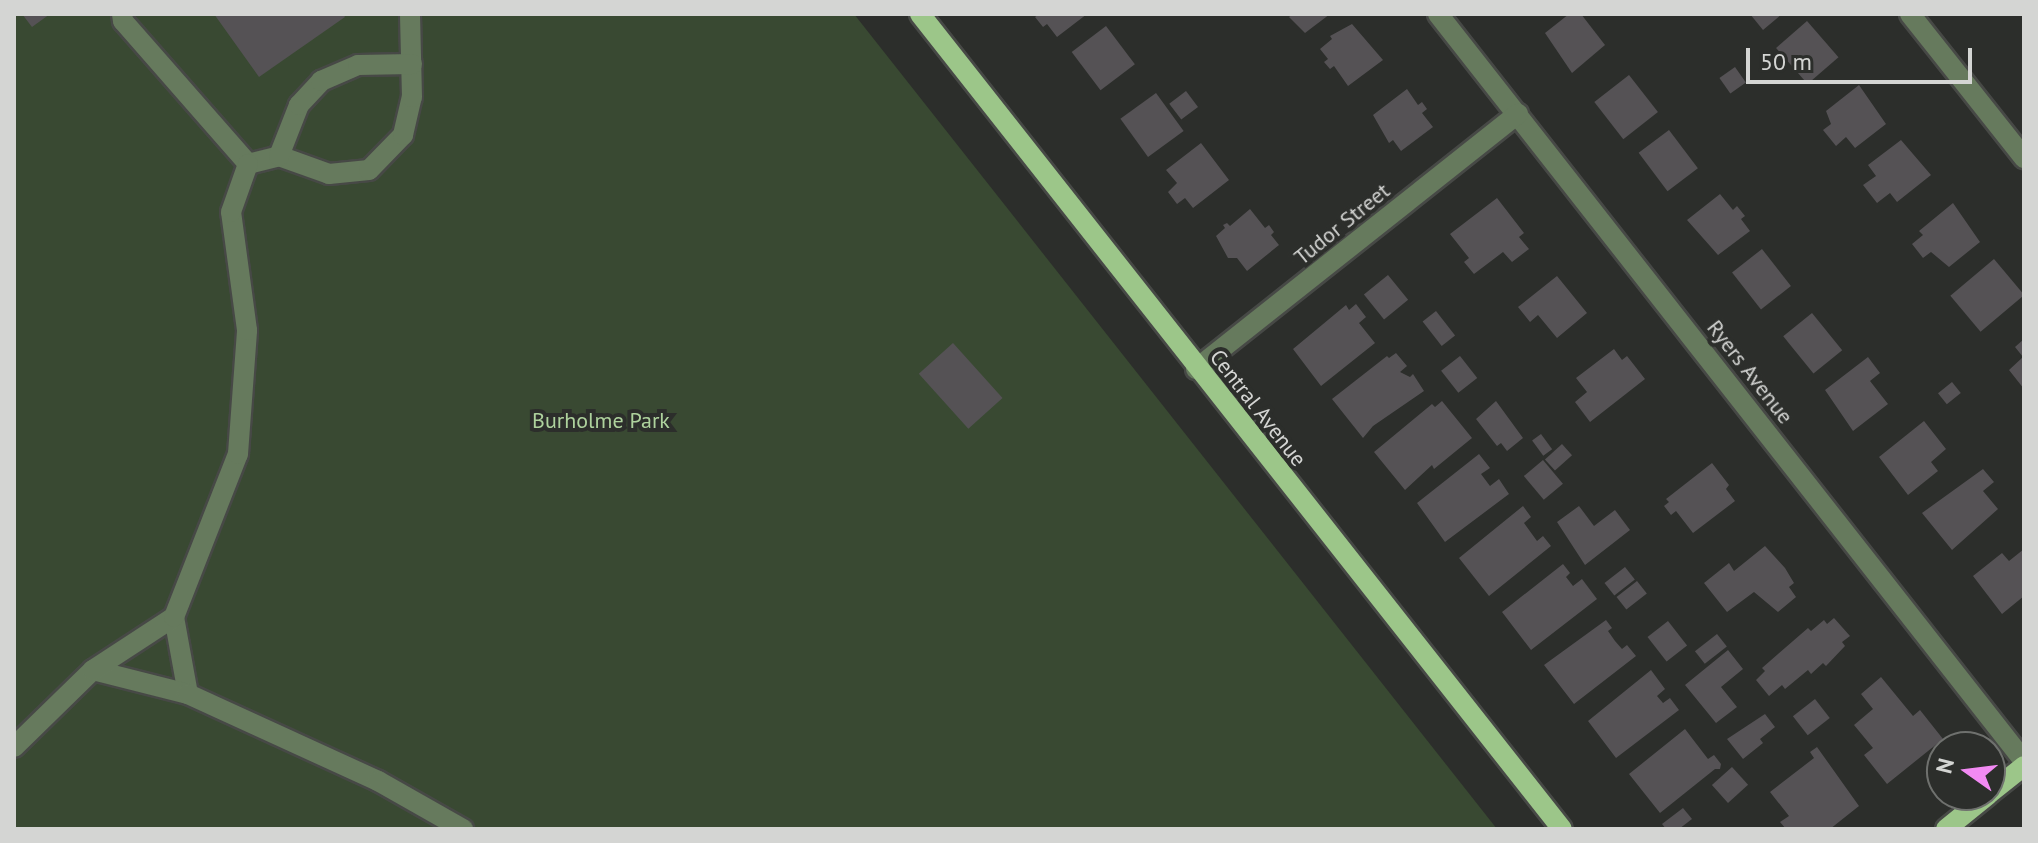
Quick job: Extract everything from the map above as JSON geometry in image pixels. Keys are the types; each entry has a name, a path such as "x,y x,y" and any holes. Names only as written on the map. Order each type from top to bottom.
{"main road":[{"name":"Central Avenue","path":"920,14 1196,369 1562,829"},
{"path":"2006,779 2024,763"},
{"path":"1946,829 1968,811"}],"street":[{"path":"122,14 123,21 248,164"},
{"path":"248,164 279,156 329,174 369,170 403,135 412,97 410,14"},
{"name":"Ryers Avenue","path":"1438,14 2024,763"},
{"path":"1910,14 2024,158"},
{"path":"279,156 299,105 321,81 358,65 412,64"},
{"name":"Tudor Street","path":"1196,369 1518,114"},
{"path":"188,694 174,617 238,454 247,330 231,212 248,164"},
{"path":"14,747 93,670 174,617"},
{"path":"93,670 188,694 378,781 463,829"}],"green space":[{"name":"Burholme Park","path":"14,14 854,14 1497,829 14,829"}],"building":[{"path":"22,14 50,14 32,27"},
{"path":"214,14 343,14 345,17 259,77"},
{"path":"1039,14 1087,14 1057,37 1047,24 1043,27 1035,17"},
{"path":"1293,14 1330,14 1305,33 1289,17"},
{"path":"1569,14 1581,14 1605,45 1572,73 1545,33"},
{"path":"1750,14 1782,14 1763,30"},
{"path":"1807,21 1838,57 1808,84 1776,48"},
{"path":"1352,24 1383,60 1348,86 1334,66 1330,69 1324,62 1328,59 1320,49 1332,39 1330,36"},
{"path":"1106,26 1135,64 1101,90 1072,52"},
{"path":"1735,67 1746,83 1730,93 1719,78"},
{"path":"1629,75 1658,112 1623,139 1594,102"},
{"path":"1859,85 1886,124 1855,148 1846,137 1836,146 1823,130 1831,124 1826,111"},
{"path":"1407,89 1418,105 1422,102 1427,109 1422,113 1433,127 1401,151 1393,140 1389,143 1373,115"},
{"path":"1186,91 1198,107 1181,120 1169,104"},
{"path":"1156,93 1184,131 1148,157 1120,119"},
{"path":"1669,130 1698,168 1668,191 1639,153"},
{"path":"1901,140 1931,175 1897,202 1890,193 1877,203 1863,185 1876,176 1868,165"},
{"path":"1201,143 1229,180 1193,208 1185,198 1177,204 1168,192 1177,183 1166,170"},
{"path":"1720,194 1733,210 1737,206 1745,216 1741,219 1750,231 1718,255 1687,220"},
{"path":"1497,198 1524,233 1519,237 1529,249 1512,262 1503,252 1474,274 1464,262 1469,258 1450,234"},
{"path":"1953,203 1980,242 1949,267 1931,252 1923,258 1912,244 1923,235 1919,231"},
{"path":"1250,209 1265,228 1269,225 1274,232 1271,235 1279,245 1247,271 1237,258 1228,258 1216,236 1225,228 1223,225 1227,223 1230,226"},
{"path":"1762,249 1791,286 1761,309 1732,272"},
{"path":"1994,259 2024,295 1981,332 1950,296"},
{"path":"1388,275 1408,300 1384,319 1364,295"},
{"path":"1557,276 1587,313 1557,338 1538,315 1530,322 1518,307"},
{"path":"1356,304 1366,317 1359,323 1375,343 1321,386 1293,349 1346,305 1349,310"},
{"path":"1436,311 1455,335 1442,346 1423,321"},
{"path":"1812,313 1842,350 1813,374 1783,336"},
{"path":"2024,339 2024,389 2009,370 2023,357 2015,347"},
{"path":"953,343 1003,398 968,429 919,374"},
{"path":"1614,349 1622,360 1627,356 1645,379 1590,422 1575,402 1587,392 1576,378"},
{"path":"1396,353 1407,366 1400,372 1410,377 1413,374 1424,391 1373,426 1363,438 1332,399 1387,356 1389,358"},
{"path":"1460,356 1477,378 1458,393 1441,371"},
{"path":"1868,357 1880,373 1870,381 1888,404 1853,431 1825,390"},
{"path":"1952,382 1961,393 1947,404 1938,393"},
{"path":"1442,401 1472,438 1434,469 1432,465 1405,490 1374,452 1432,404 1435,407"},
{"path":"1496,401 1523,438 1507,451 1501,443 1497,446 1476,419"},
{"path":"1924,421 1946,449 1931,462 1938,471 1908,495 1879,457"},
{"path":"1541,434 1552,449 1543,456 1532,440"},
{"path":"1562,444 1572,455 1555,471 1545,459"},
{"path":"1479,454 1490,468 1481,474 1490,486 1499,479 1509,494 1445,542 1417,503"},
{"path":"1543,460 1563,484 1544,500 1524,476"},
{"path":"1712,463 1729,485 1726,489 1735,501 1693,533 1676,511 1671,515 1664,506 1669,502 1666,499"},
{"path":"1983,469 1994,482 1983,491 1998,509 1952,550 1922,513"},
{"path":"1523,506 1531,517 1524,523 1537,541 1543,536 1551,546 1489,596 1459,558"},
{"path":"1579,506 1594,526 1615,510 1630,530 1585,565 1557,522"},
{"path":"1765,546 1785,568 1794,583 1789,587 1796,597 1778,612 1754,592 1727,612 1704,583 1729,563 1734,571"},
{"path":"2024,549 2024,596 2002,614 1973,576 2002,553 2009,561"},
{"path":"1563,564 1570,573 1566,577 1573,586 1582,579 1597,599 1531,650 1502,612"},
{"path":"1625,567 1635,580 1614,596 1605,583"},
{"path":"1637,581 1647,594 1626,610 1617,597"},
{"path":"1834,618 1850,636 1842,642 1845,646 1826,666 1823,663 1811,674 1808,670 1785,689 1782,685 1769,696 1756,680 1765,671 1762,668 1808,628 1811,631 1824,620 1827,624"},
{"path":"1606,620 1612,628 1608,631 1615,641 1622,649 1627,645 1636,656 1574,704 1544,665"},
{"path":"1668,621 1687,645 1667,661 1648,637"},
{"path":"1717,634 1727,647 1705,664 1695,651"},
{"path":"1728,650 1743,669 1721,687 1737,707 1716,723 1685,685"},
{"path":"1651,670 1665,689 1657,696 1663,703 1670,698 1679,710 1616,758 1588,721"},
{"path":"1881,677 1913,716 1920,710 1937,731 1926,731 1926,753 1887,784 1864,755 1873,748 1854,725 1873,709 1861,694"},
{"path":"1815,699 1830,718 1808,735 1793,716"},
{"path":"1765,714 1775,727 1760,739 1763,743 1743,759 1727,739"},
{"path":"1685,729 1708,759 1714,755 1721,764 1720,769 1715,769 1660,813 1629,774"},
{"path":"1817,747 1859,806 1830,829 1786,829 1780,822 1789,816 1770,792 1814,758 1810,752"},
{"path":"1732,767 1748,785 1728,803 1712,785"},
{"path":"1683,808 1692,819 1679,829 1666,829 1662,824"}]}
